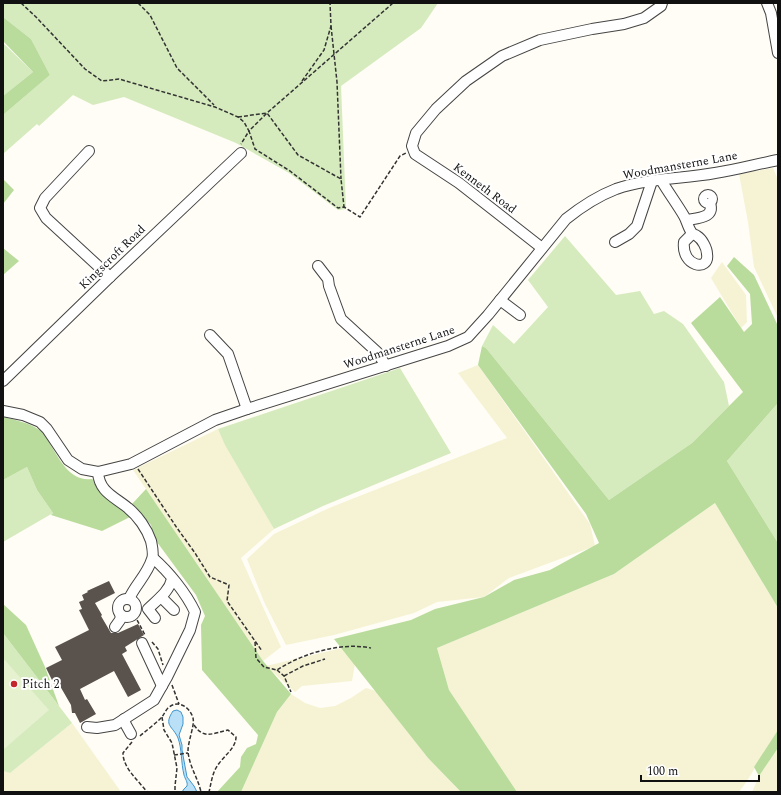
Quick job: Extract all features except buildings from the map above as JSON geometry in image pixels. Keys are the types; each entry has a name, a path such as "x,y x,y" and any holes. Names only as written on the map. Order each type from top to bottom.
{"street":[{"path":"412,150 416,133 436,109 466,81 502,56 540,40 624,24 644,18 662,3"},
{"path":"767,3 776,29 778,53"},
{"name":"Kenneth Road","path":"412,150 415,154 459,183 542,248"},
{"path":"89,151 45,198 40,208 46,218 110,277"},
{"name":"Kingscroft Road","path":"3,381 241,153"},
{"name":"Woodmansterne Lane","path":"3,411 23,415 40,422 47,429 68,460 82,469 98,472 111,470 135,462 215,420 448,346 468,337 566,219 577,210 603,194 617,188 656,180 715,173 778,160"},
{"path":"615,242 629,234 636,226 656,180 687,220 692,234"},
{"path":"687,220 703,217 710,212 712,210 710,203"},
{"path":"318,266 328,279 329,286 341,319 377,352 386,366"},
{"path":"500,300 520,315"},
{"path":"210,335 228,354 247,409"},
{"path":"98,472 98,481 105,491 130,509 148,533 152,546 153,558 140,583 133,590 129,599 134,602 136,611 127,618 121,615 120,620 115,627"},
{"path":"87,727 97,728 116,725 154,700 190,630 195,612 188,599 162,566 153,558"},
{"path":"155,618 148,609 162,596 170,585 172,579"},
{"path":"162,596 174,610"},
{"path":"142,643 162,686"},
{"path":"124,719 134,738"}],"path":[{"path":"21,3 85,69 102,81 118,79 215,107 238,117 244,122 256,149 290,171 338,208 344,207 360,217 400,156 412,150"},
{"path":"138,3 150,15 177,68 215,107"},
{"path":"330,3 331,26 335,54 341,179 344,207"},
{"path":"241,153 241,145 249,131 267,113 393,3"},
{"path":"301,84 324,50 331,26"},
{"path":"238,117 267,113"},
{"path":"267,113 298,155 341,179"},
{"path":"135,462 141,474 210,577 229,585 227,601 262,651"},
{"path":"256,642 256,658 264,668 278,670 284,676 291,692"},
{"path":"278,670 286,664 310,654 334,648 361,646 371,648"},
{"path":"284,676 304,666 325,659"},
{"path":"167,677 173,686 179,704"},
{"path":"147,792 123,761 123,753 134,738 162,717 168,708 174,704 184,706 193,719 188,753 201,792"},
{"path":"162,717 164,730 172,742 176,768 175,792"},
{"path":"193,724 198,731 203,734 207,735 228,730 236,737 234,746 219,762 215,770 209,792"},
{"path":"174,755 188,753"}],"shaded area":[{"path":"773,168 778,180 778,318 754,267 748,222 739,174"},
{"path":"722,262 746,295 747,322 741,328 711,278"},
{"path":"478,365 590,524 595,546 509,578 484,597 437,602 414,613 334,635 286,645 264,602 247,559 274,534 329,508 507,438 458,373"},
{"path":"218,429 274,529 241,558 281,647 263,661 133,470"},
{"path":"715,503 778,608 778,730 747,781 739,792 517,792 449,690 437,648 614,574"},
{"path":"342,648 355,664 352,681 302,686 295,692 266,666"},
{"path":"366,688 376,691 428,758 461,792 241,792 277,712 291,694 305,703 320,708 335,706"},
{"path":"72,723 121,792 3,792 3,771 10,773"},
{"path":"778,748 778,792 752,792 759,776"}],"green space":[{"path":"3,3 438,3 421,28 341,86 346,209 338,210 289,173 236,143 124,97 93,105 73,95 39,126 37,124 3,154 3,115 50,75 31,39 3,17"},
{"path":"3,17 31,39 50,75 3,115 3,96 33,72 3,41"},
{"path":"3,43 33,72 3,96"},
{"path":"3,179 14,190 3,204"},
{"path":"565,236 616,295 640,291 654,314 664,311 683,324 724,382 729,406 692,443 609,500 486,348 482,346 493,325 514,344 548,307 528,280"},
{"path":"3,248 19,261 3,275"},
{"path":"734,257 754,275 778,326 778,403 727,461 778,543 778,608 715,503 614,574 437,648 449,690 517,792 461,792 428,758 334,639 411,620 435,609 484,597 514,580 550,570 599,543 586,514 478,365 482,346 486,348 609,500 692,443 743,392 691,323 720,297 744,332 752,324 750,294 727,266"},
{"path":"400,368 451,453 323,506 274,529 225,445 218,429"},
{"path":"778,403 778,543 727,461"},
{"path":"3,417 28,424 41,431 66,469 78,477 92,479 95,481 94,483 102,494 132,516 102,531 51,515 53,513 37,490 27,467 3,480"},
{"path":"27,467 37,490 53,513 3,542 3,480"},
{"path":"146,489 263,661 291,694 277,712 241,792 217,792 240,767 241,757 247,748 256,744 258,735 202,670 201,625 205,616 196,595 154,538 151,525 132,504"},
{"path":"3,604 26,625 45,667 59,706 3,633"},
{"path":"3,633 72,723 10,773 3,771"},
{"name":"Pitch 2","path":"3,658 49,710 3,750"},
{"path":"778,730 778,748 759,776 754,767"}],"water":[{"path":"177,710 181,712 183,717 183,724 179,735 187,777 197,792 182,792 187,786 187,782 184,775 178,738 169,723 170,716 173,711"}],"place":[{"name":"Pitch 2","path":"14,684"}]}
